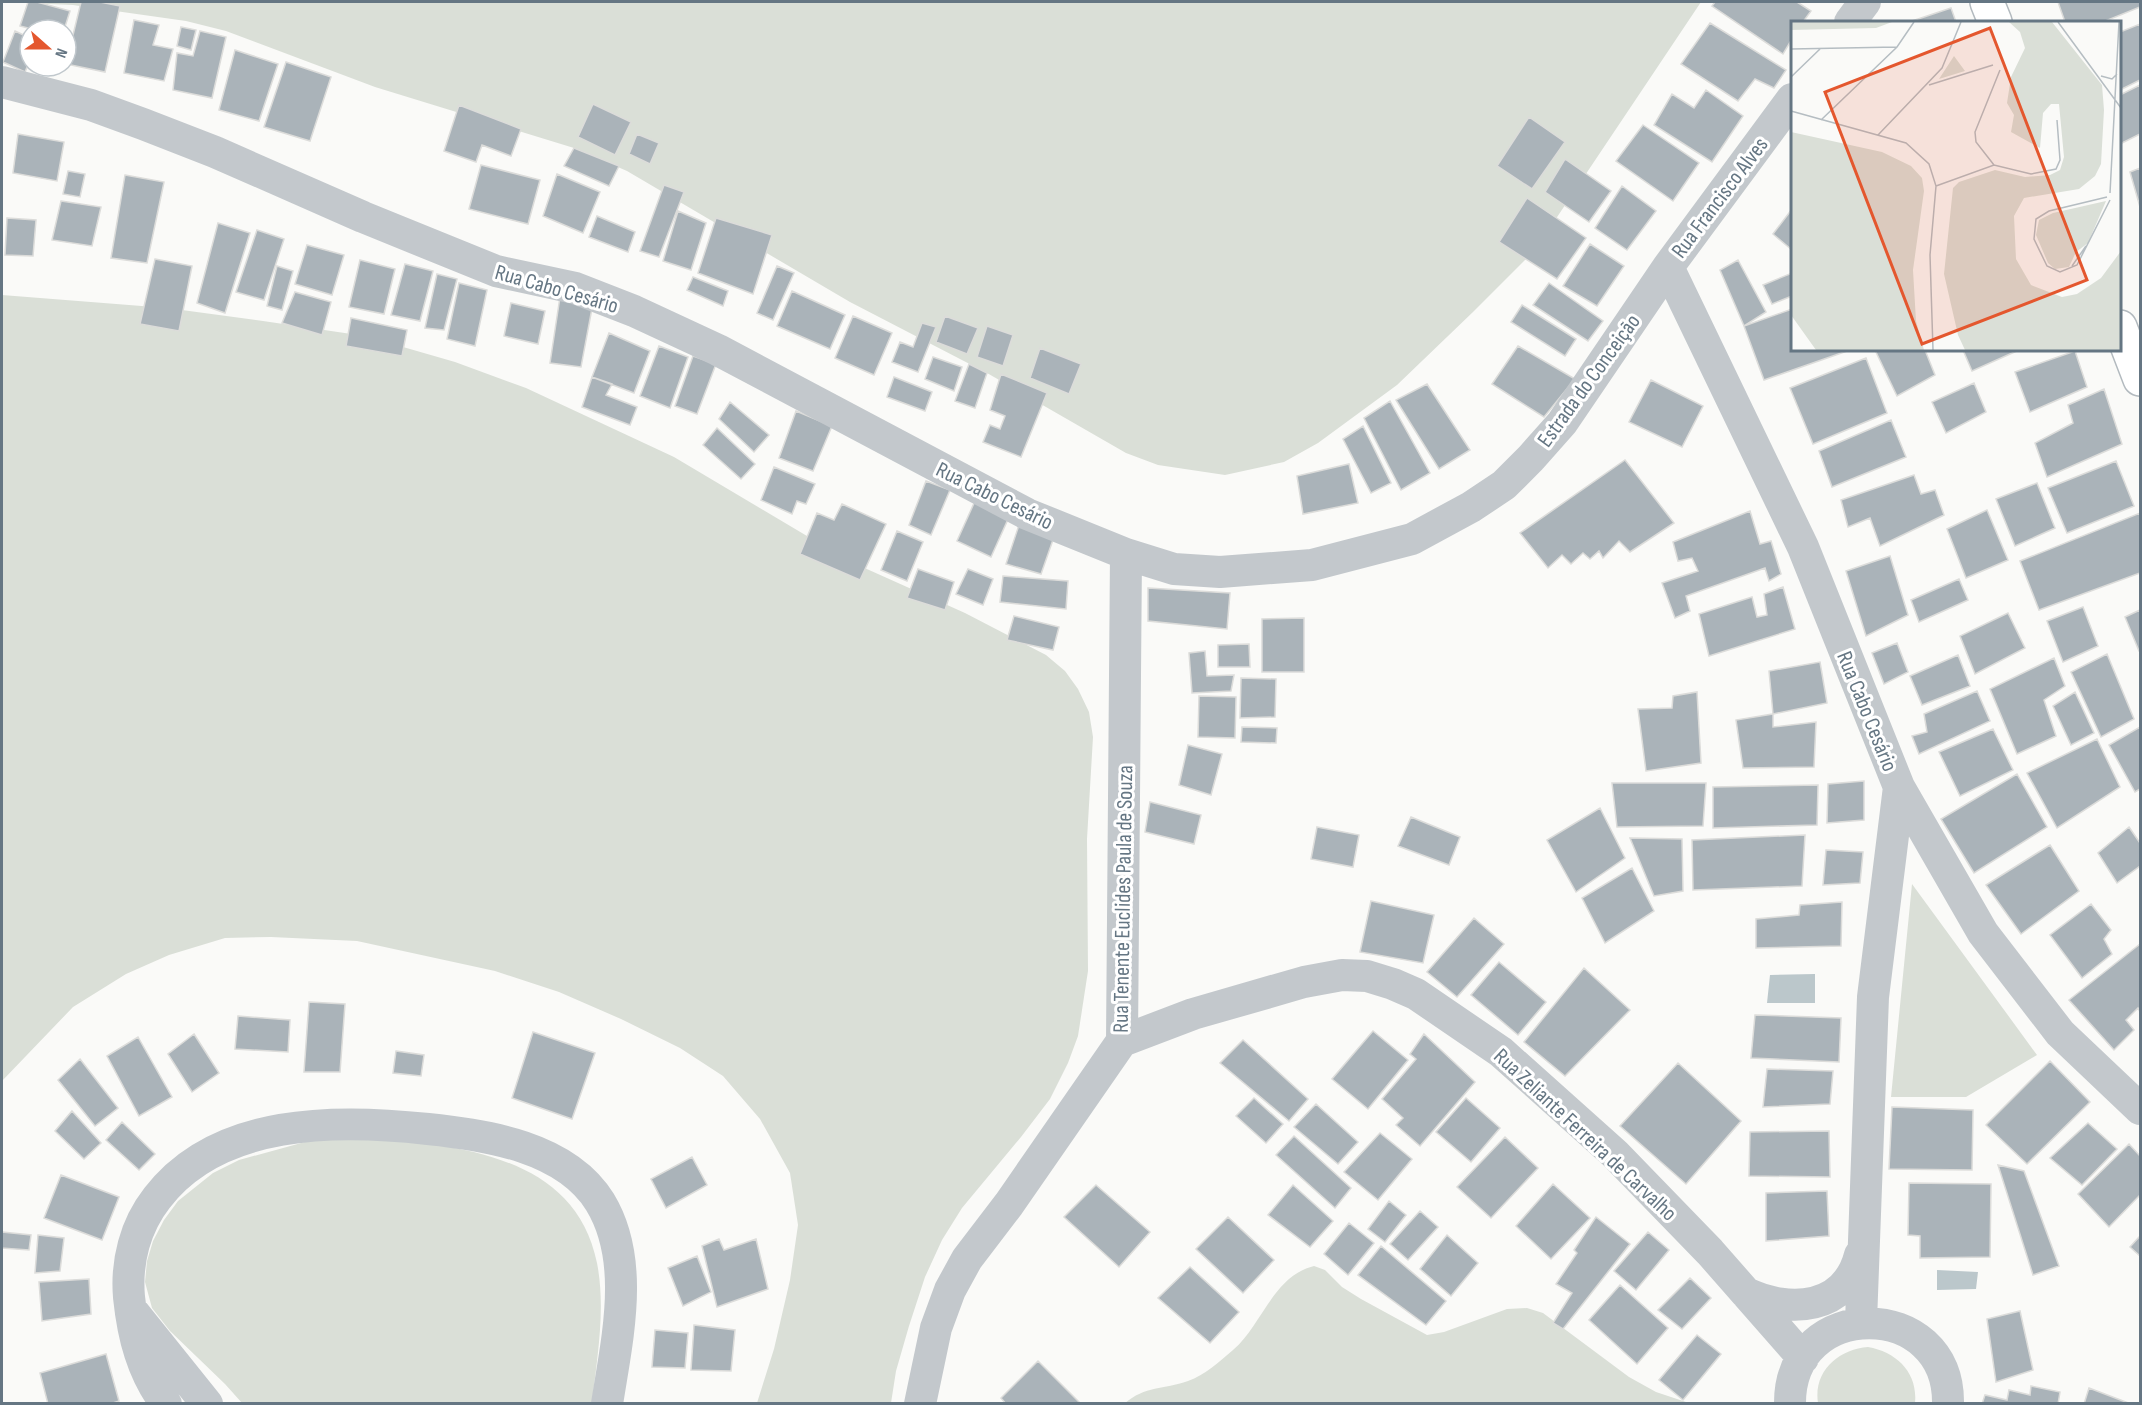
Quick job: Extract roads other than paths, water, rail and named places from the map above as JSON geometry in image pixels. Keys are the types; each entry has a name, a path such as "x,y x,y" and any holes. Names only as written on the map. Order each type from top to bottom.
{"street":[{"path":"1851,21 1865,2"},
{"path":"1987,2 1995,21"},
{"name":"Rua Cabo Cesário","path":"2,82 91,105 215,152 496,272 575,288 634,311 718,350 1028,514 1126,554"},
{"name":"Rua Francisco Alves","path":"1668,267 1791,100"},
{"name":"Rua Cabo Cesário","path":"1668,267 1803,548 1899,787 1983,933 2060,1034 2140,1109"},
{"name":"Estrada do Conceição","path":"1126,554 1174,569 1220,572 1312,565 1413,538 1471,507 1496,490 1532,458 1562,423 1668,267"},
{"path":"2121,330 2140,379"},
{"name":"Rua Tenente Euclides Paula de Souza","path":"920,1404 936,1328 951,1290 967,1259 1009,1204 1122,1041 1126,554"},
{"path":"1861,1322 1873,997 1899,787"},
{"name":"Rua Zeliante Ferreira de Carvalho","path":"1122,1041 1193,1014 1304,982 1342,975 1367,976 1416,994 1501,1052 1615,1154 1710,1252 1803,1358"},
{"path":"166,1404 147,1371 135,1340 130,1308 128,1280 130,1258 138,1230 148,1210 168,1184 191,1164 218,1149 249,1137 312,1125 381,1124 488,1137 536,1152 555,1161 589,1187 609,1220 616,1241 620,1284 620,1318 607,1404"},
{"path":"1746,1293 1768,1302 1796,1306 1831,1296 1841,1288 1855,1270 1864,1242"},
{"path":"130,1308 207,1404"},
{"path":"1790,1404 1792,1383 1803,1358 1814,1345 1828,1333 1844,1326 1861,1322 1879,1322 1911,1334 1925,1345 1936,1359 1944,1376 1948,1404"}]}
